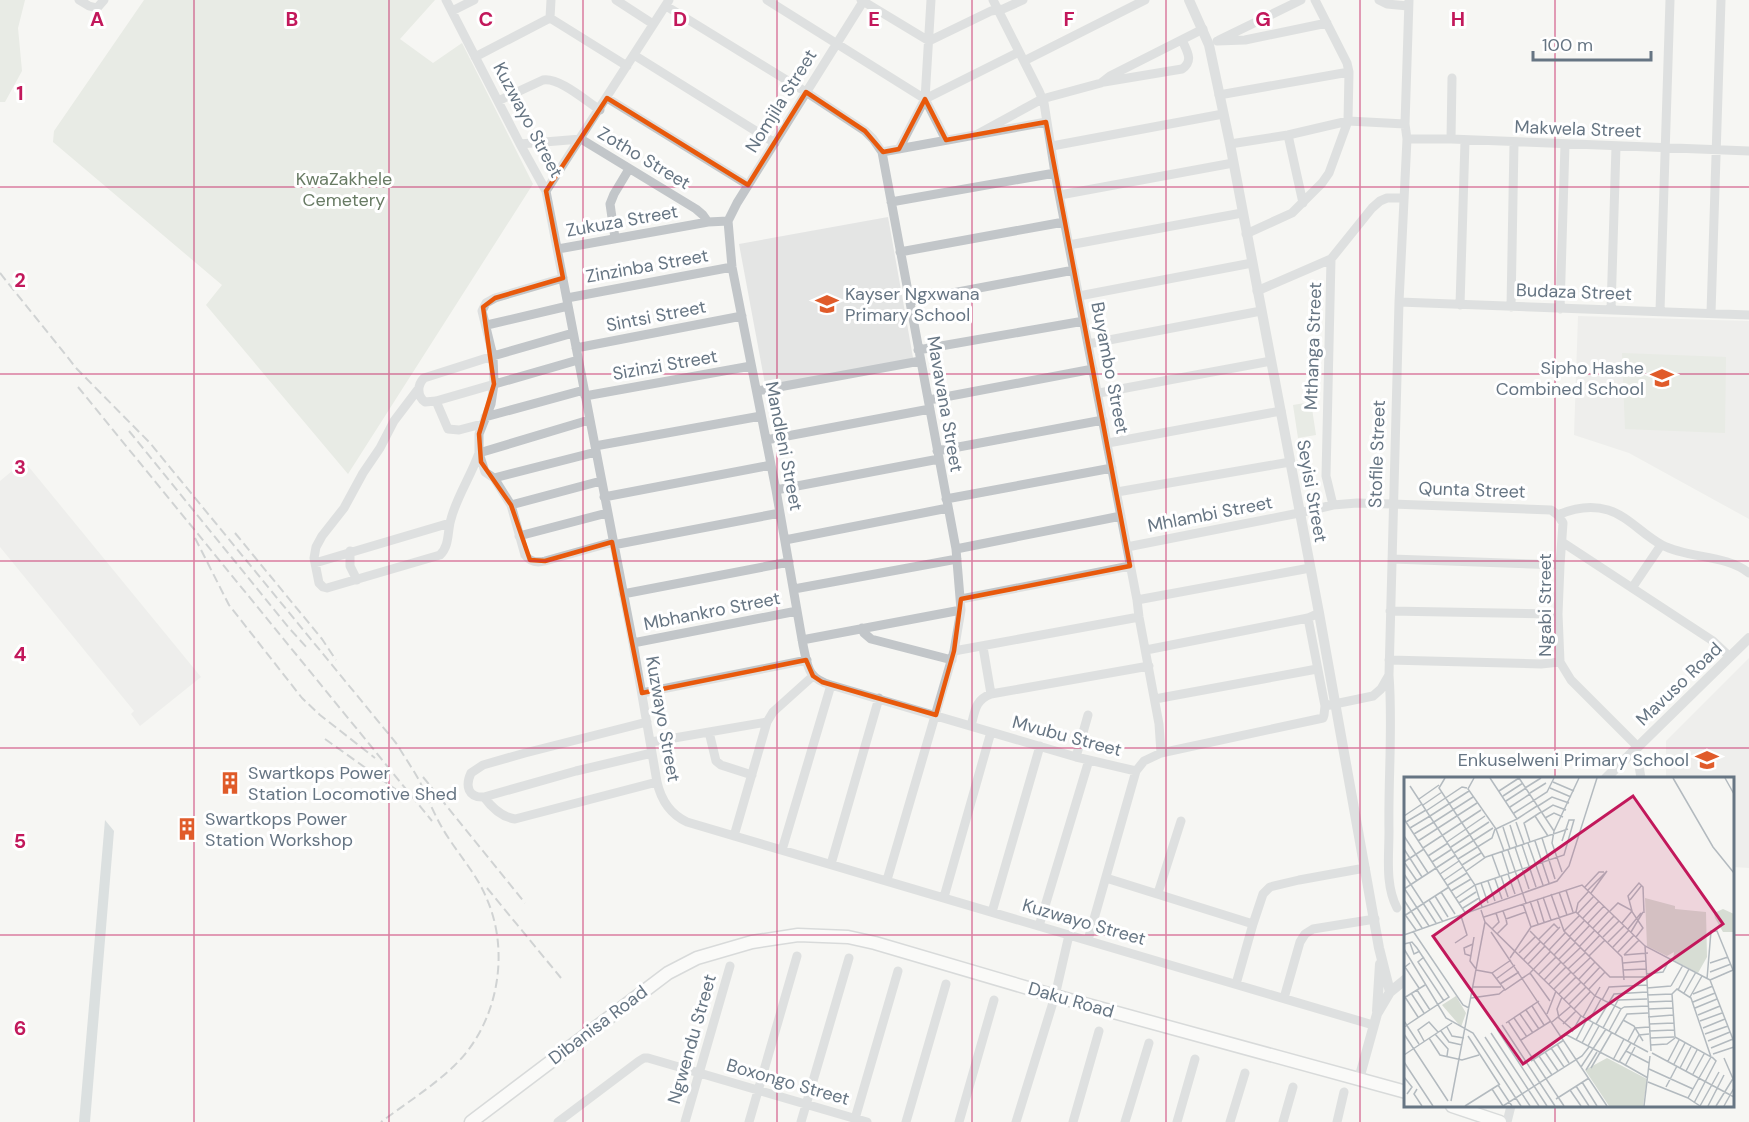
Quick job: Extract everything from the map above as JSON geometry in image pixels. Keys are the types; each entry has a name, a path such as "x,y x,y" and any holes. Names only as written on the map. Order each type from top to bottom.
{"main road":[{"name":"Daku Road","path":"734,946 798,935 848,937 1404,1091"},
{"name":"Dibanisa Road","path":"471,1122 668,973 697,958 734,946"},
{"path":"1453,1107 1466,1116 1500,1122"}],"street":[{"path":"79,0 98,8 102,3"},
{"name":"Kuzwayo Street","path":"446,0 546,191 633,643 657,782 665,804 687,822 1373,1025"},
{"path":"452,11 474,0"},
{"path":"550,18 551,0"},
{"path":"616,0 653,24"},
{"path":"767,0 925,99 946,140"},
{"path":"898,149 925,99 931,0"},
{"path":"929,41 995,5 1023,0"},
{"path":"925,99 1145,0"},
{"name":"Seyisi Street","path":"1190,0 1203,29 1213,43 1219,95 1319,613 1330,704 1390,992"},
{"path":"1213,43 1301,0"},
{"path":"1246,234 1293,213 1303,203 1329,173 1348,121 1349,72 1342,51 1316,0"},
{"path":"1379,0 1388,4 1409,3"},
{"path":"1660,311 1670,0"},
{"path":"1711,313 1720,0"},
{"path":"863,1 929,41"},
{"name":"Nomjila Street","path":"728,221 863,1"},
{"path":"546,191 667,3 865,131 873,138 882,152 1046,122"},
{"name":"Stofile Street","path":"1397,908 1389,888 1391,711 1389,660 1392,504 1407,139 1405,124 1409,3"},
{"name":"Buyambo Street","path":"995,5 1042,99 1137,600 1159,724 1161,753"},
{"path":"475,57 550,18"},
{"path":"550,18 627,66"},
{"path":"1213,43 1245,40 1327,23"},
{"path":"1101,83 1203,29"},
{"path":"978,134 1042,99 1101,83 1182,69 1190,59 1182,40"},
{"path":"634,55 775,143"},
{"path":"1219,95 1349,72"},
{"path":"1451,140 1452,78"},
{"path":"498,101 549,79 563,85 600,110"},
{"path":"607,98 748,185"},
{"path":"1052,146 1223,114"},
{"path":"1230,144 1288,135 1348,121 1405,124"},
{"path":"1288,135 1303,203"},
{"name":"Zotho Street","path":"520,144 581,139 696,209 708,222"},
{"name":"Makwela Street","path":"1407,139 1749,152"},
{"path":"1460,305 1465,141"},
{"path":"1511,307 1514,143"},
{"path":"1560,309 1565,144"},
{"path":"1611,310 1616,147"},
{"name":"Mavavana Street","path":"882,152 956,554 961,599 953,656 887,880"},
{"path":"1060,195 1233,164"},
{"path":"615,238 610,204 629,169"},
{"path":"891,202 1055,173"},
{"path":"1257,291 1331,259 1380,201 1387,198 1404,198"},
{"path":"1069,245 1242,213"},
{"name":"Zukuza Street","path":"558,249 708,222 728,221"},
{"name":"Mandleni Street","path":"728,221 732,267 776,490 802,640 813,676"},
{"path":"900,252 1064,222"},
{"name":"Mthanga Street","path":"1331,259 1326,476 1333,505"},
{"path":"1079,296 1252,263"},
{"name":"Zinzinba Street","path":"487,325 568,302 732,267"},
{"path":"910,301 1074,270"},
{"path":"563,278 489,300 483,307 494,356 494,384 491,404 479,435 479,453 485,472 494,478 511,505 525,555 530,560 546,561 613,543 780,513"},
{"name":"Budaza Street","path":"1399,302 1749,315"},
{"path":"1088,344 1261,311"},
{"name":"Sintsi Street","path":"576,348 742,316"},
{"path":"918,350 1084,321"},
{"path":"479,453 457,501 450,523 447,545 440,555 327,588 319,583 315,550 319,541 344,508 394,421 424,378 573,333"},
{"path":"418,388 424,402 427,403 579,360"},
{"path":"757,391 920,361"},
{"path":"1099,393 1271,361"},
{"name":"Sizinzi Street","path":"436,401 448,429 459,430 585,393 751,366"},
{"path":"766,440 1093,369"},
{"path":"1108,443 1281,411"},
{"path":"494,478 595,449 760,416"},
{"path":"479,453 589,420"},
{"path":"776,490 1103,420"},
{"path":"1117,492 1290,462"},
{"path":"604,496 771,465"},
{"path":"785,540 1112,468"},
{"path":"511,505 601,481"},
{"name":"Qunta Street","path":"1333,505 1392,504 1555,513 1578,508 1607,510 1618,514 1661,545 1680,552 1736,565 1749,573"},
{"name":"Mhlambi Street","path":"1127,547 1333,505"},
{"path":"519,536 607,513"},
{"name":"Ngabi Street","path":"1555,513 1563,523 1558,614 1560,662 1571,680 1635,750"},
{"path":"794,589 1121,516"},
{"path":"315,563 450,523"},
{"path":"1562,542 1713,642 1730,657"},
{"path":"1632,588 1661,545"},
{"path":"350,551 350,566 357,580"},
{"path":"1392,559 1560,565"},
{"path":"623,594 789,562"},
{"path":"961,599 1130,566"},
{"path":"1137,600 1310,568"},
{"path":"802,640 961,610"},
{"name":"Mbhankro Street","path":"633,643 797,611"},
{"path":"1390,611 1558,614"},
{"path":"1146,650 1308,618 1319,613"},
{"path":"862,628 871,639 953,656 982,647 1139,617"},
{"path":"1308,618 1317,669 1330,704 1373,696 1381,689 1389,675"},
{"name":"Mavuso Road","path":"1607,777 1749,638"},
{"path":"982,647 991,694"},
{"path":"642,693 807,660"},
{"path":"1389,660 1560,662"},
{"path":"970,726 979,702 991,694 1149,666"},
{"path":"1155,699 1317,669"},
{"path":"734,836 767,722 773,712 813,676"},
{"name":"Mvubu Street","path":"813,676 831,685 970,726 1076,757 1136,771 1144,761 1161,753 1323,718 1330,704"},
{"path":"782,850 831,685"},
{"path":"831,864 879,698"},
{"path":"1076,757 1088,715"},
{"path":"647,722 479,767 471,774 467,788 476,797 483,797 652,753"},
{"path":"651,742 767,722"},
{"path":"709,732 716,761 721,765 752,775"},
{"path":"944,897 991,732"},
{"path":"992,912 1040,746"},
{"path":"1635,750 1641,777"},
{"path":"1039,926 1089,760"},
{"path":"1088,940 1136,771"},
{"path":"483,797 498,813 515,819 657,782"},
{"path":"1158,893 1181,821"},
{"path":"1236,984 1263,894 1270,887 1365,868"},
{"path":"1106,878 1253,924"},
{"path":"1284,998 1300,942 1305,934 1313,929 1375,919"},
{"path":"1016,1122 1055,996 1069,935"},
{"path":"1377,1014 1379,948"},
{"path":"749,1122 797,956"},
{"path":"801,1122 849,958"},
{"path":"1383,963 1391,972 1404,974"},
{"name":"Ngwendu Street","path":"685,1122 730,966"},
{"path":"855,1120 898,971"},
{"path":"1359,1079 1377,1014 1390,992 1404,981"},
{"path":"906,1122 946,984"},
{"path":"959,1122 994,1000"},
{"path":"1073,1122 1099,1031"},
{"path":"1125,1122 1149,1043"},
{"name":"Boxongo Street","path":"558,1122 644,1058 867,1122"},
{"path":"1177,1122 1195,1059"},
{"path":"1230,1122 1245,1073"},
{"path":"1283,1122 1293,1087"},
{"path":"1337,1122 1344,1092"},
{"path":"1507,1122 1511,1107"}],"highlighted area":[{"path":"806,92 865,131 883,152 899,149 925,99 946,140 1046,122 1130,566 961,599 954,651 936,715 822,682 813,676 806,660 642,693 612,542 545,561 530,560 511,505 481,462 479,434 494,384 483,307 495,298 563,278 546,191 607,98 748,185"}],"shaded area":[{"name":"Kayser Ngxwana Primary School","path":"888,217 914,363 772,389 765,384 739,244"},
{"name":"Sipho Hashe Combined School","path":"1578,316 1749,321 1749,519 1629,453 1574,435"},
{"path":"24,461 201,677 140,726 131,714 134,711 0,547 0,481"},
{"name":"Enkuselweni Primary School","path":"1749,658 1749,868 1734,867 1734,777 1666,777 1666,741"},
{"path":"105,820 114,831 90,1122 79,1122"}],"green space":[{"path":"0,0 25,0 18,28 22,71 5,102 0,102"},
{"name":"KwaZakhele Cemetery","path":"144,0 435,0 400,39 433,63 462,43 533,184 348,474 206,305 222,285 53,142 54,131"},
{"path":"1622,353 1726,357 1725,433 1625,429"},
{"path":"1311,402 1316,435 1298,438 1293,405"}],"railway":[{"path":"0,273 77,369 150,443 396,743 420,782 444,831 482,888 494,918 498,941 498,964 496,986 481,1030 469,1049 454,1066 381,1122"},
{"path":"78,387 432,821"},
{"path":"129,431 308,649"},
{"path":"235,533 322,639 336,660"},
{"path":"195,538 229,605 302,698 375,758"},
{"path":"325,739 405,796"},
{"path":"423,777 525,903"},
{"path":"487,888 561,978"}],"place":[{"name":"Kayser Ngxwana Primary School","path":"827,304"},
{"name":"Sipho Hashe Combined School","path":"1662,378"},
{"name":"Enkuselweni Primary School","path":"1707,760"},
{"name":"Swartkops Power Station Locomotive Shed","path":"230,783"},
{"name":"Swartkops Power Station Workshop","path":"187,829"}]}
